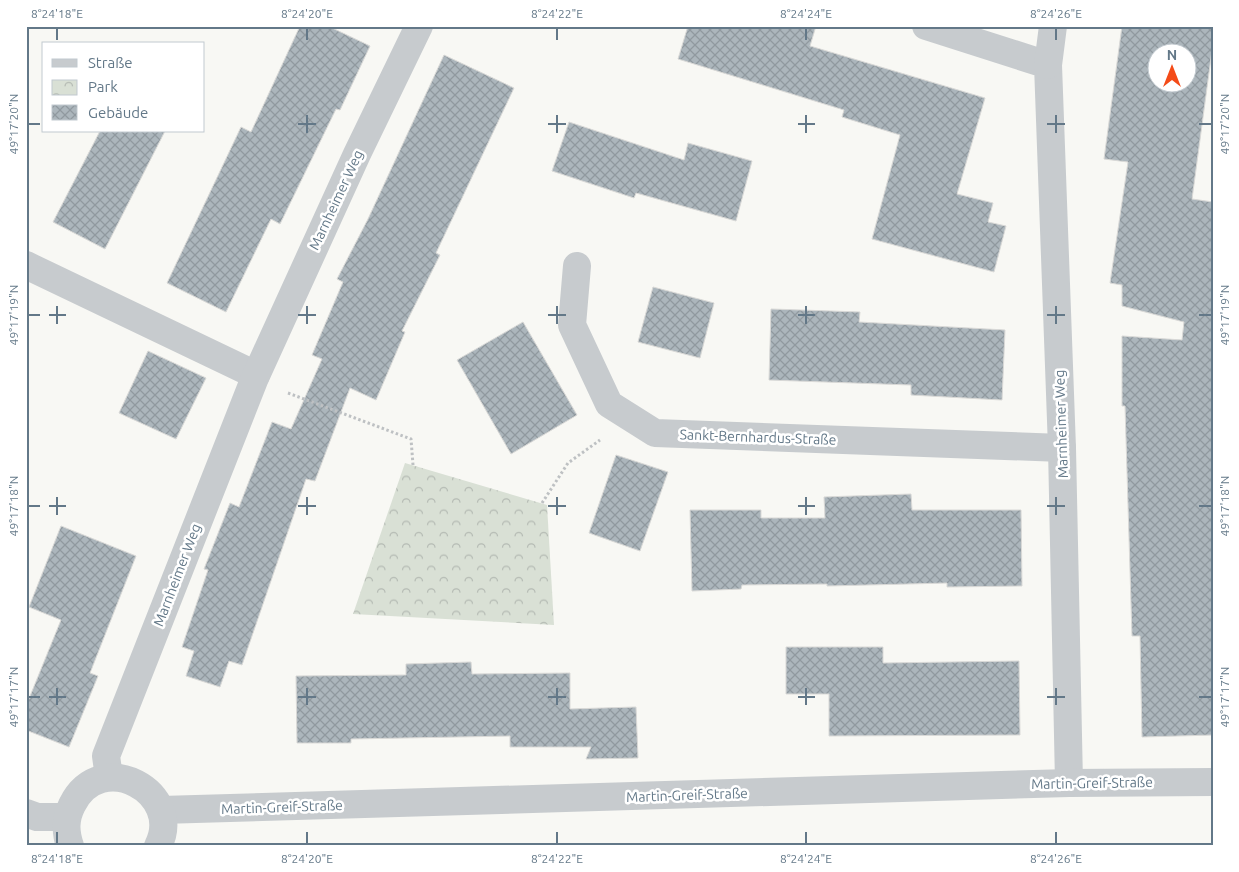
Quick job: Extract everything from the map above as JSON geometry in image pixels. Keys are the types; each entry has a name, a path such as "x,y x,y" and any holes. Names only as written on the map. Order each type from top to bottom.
{"street":[{"name":"Marnheimer Weg","path":"109,777 106,756 255,377 353,162 419,26"},
{"path":"926,26 1048,65"},
{"name":"Marnheimer Weg","path":"1053,26 1048,65 1062,448 1069,783"},
{"path":"26,266 255,377"},
{"name":"Sankt-Bernhardus-Straße","path":"577,266 572,325 609,404 655,432 1062,448"},
{"path":"70,846 66,817 77,795 94,781 109,777 127,779 141,786 153,797 161,810 163,827 158,846"},
{"name":"Martin-Greif-Straße","path":"161,810 1069,783 1213,782"},
{"path":"26,813 37,817 66,817"}],"path":[{"path":"255,377 411,439 413,465"},
{"path":"542,503 568,463 631,418"}],"green space":[{"path":"405,463 547,505 554,625 353,614"}],"building":[{"path":"300,26 328,26 370,46 340,110 336,109 280,224 271,219 226,312 167,283 241,127 251,132"},
{"path":"688,26 816,26 810,46 985,98 957,194 993,203 988,222 1006,226 994,272 872,239 900,135 842,117 844,110 678,59"},
{"path":"1122,26 1213,26 1213,43 1192,199 1213,202 1213,735 1142,737 1140,636 1132,636 1125,406 1122,406 1122,336 1182,340 1184,322 1122,306 1122,285 1110,283 1128,162 1104,159"},
{"path":"444,55 514,88 436,253 440,255 402,331 405,332 376,400 350,388 315,481 306,479 242,665 229,661 220,687 186,676 194,651 182,647 208,570 204,569 230,503 239,507 272,422 291,429 322,359 312,355 343,282 337,279 368,219"},
{"path":"569,122 684,160 688,143 752,161 736,221 636,193 634,198 552,171"},
{"path":"99,132 164,132 105,249 53,222"},
{"path":"653,287 714,303 700,358 638,342"},
{"path":"771,309 860,312 859,322 1005,330 1002,400 911,395 911,385 769,380"},
{"path":"523,322 577,415 511,454 457,360"},
{"path":"148,351 206,378 176,439 119,413"},
{"path":"616,455 668,472 640,551 589,533"},
{"path":"911,494 912,510 1021,510 1022,586 947,587 947,583 827,586 827,584 742,585 741,589 692,591 690,510 761,510 761,518 825,518 824,497"},
{"path":"61,526 136,556 90,673 98,676 69,747 26,730 26,706 61,620 29,607"},
{"path":"786,647 883,647 883,663 1019,661 1020,735 829,736 829,694 786,694"},
{"path":"471,662 472,674 570,673 570,709 636,707 638,758 586,759 591,747 510,747 510,736 351,739 351,743 297,743 296,676 406,675 406,664"}]}
